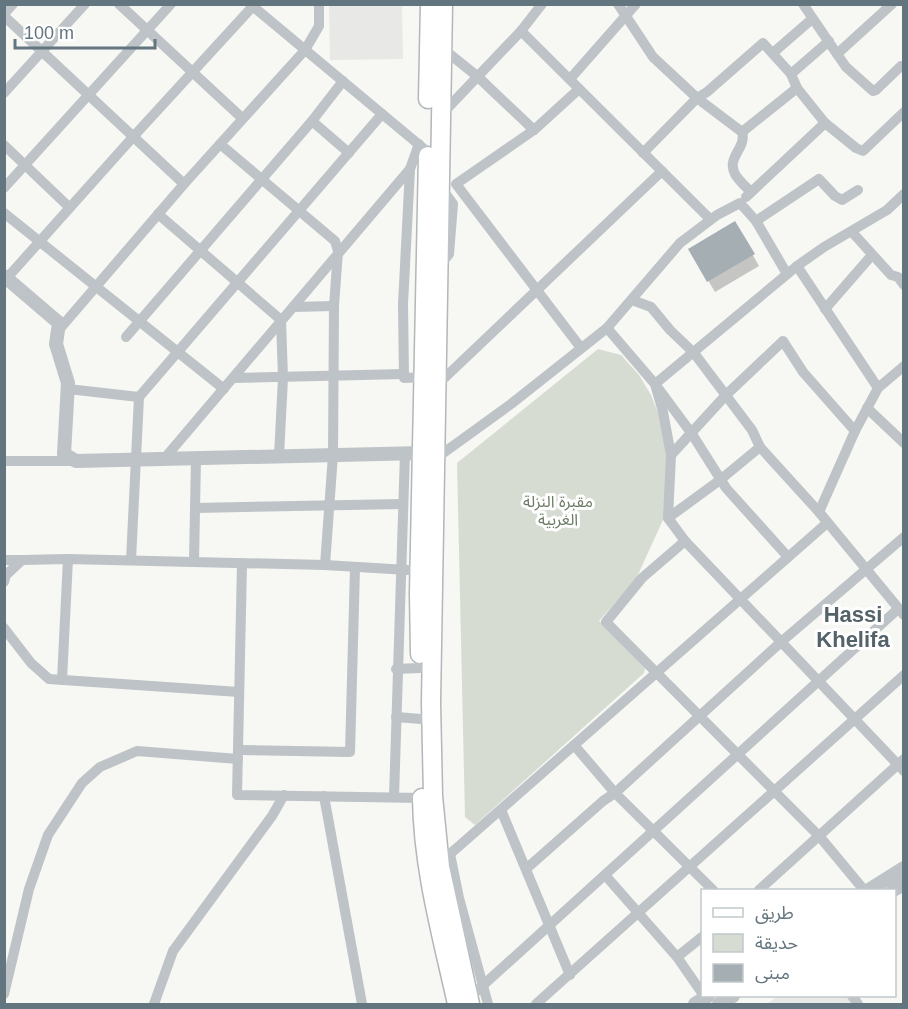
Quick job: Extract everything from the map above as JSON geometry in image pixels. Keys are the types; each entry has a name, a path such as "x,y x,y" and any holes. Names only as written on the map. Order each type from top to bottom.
{"main road":[{"path":"430,4 423,147 430,382"},
{"path":"442,4 441,115 447,189 438,267 430,382 421,455 427,571 433,796 445,861 446,900 460,1003"},
{"path":"427,571 420,668 423,825 446,900"}],"street":[{"path":"13,4 4,15 184,184"},
{"path":"4,93 85,4"},
{"path":"119,4 242,118"},
{"path":"4,188 171,4"},
{"path":"57,332 242,118 305,50 319,26 319,4"},
{"path":"441,115 521,31 542,4"},
{"path":"618,4 653,57 697,98 742,132 744,137 742,144 734,155 732,164 735,174 751,192"},
{"path":"570,79 636,4"},
{"path":"76,461 64,454 68,383 56,344 58,322 6,277 194,73 253,5 423,147 410,169 338,251 164,459"},
{"path":"805,5 812,19 846,67 873,91 903,67"},
{"path":"837,54 889,6"},
{"path":"774,52 812,19"},
{"path":"521,31 710,219"},
{"path":"791,74 829,41"},
{"path":"644,153 697,98 763,43 774,52 791,74 797,88 825,123 856,148 863,151 903,112"},
{"path":"442,48 477,76 534,130"},
{"path":"126,337 312,121 343,81"},
{"path":"579,88 534,130 447,189 538,289 581,348"},
{"path":"742,132 797,88"},
{"path":"131,560 139,397 382,114"},
{"path":"312,121 349,153"},
{"path":"4,461 421,455 511,404 607,328 680,243 710,219 740,203 825,123"},
{"path":"220,144 335,241 338,251 334,306 333,455 325,565"},
{"path":"4,145 69,207"},
{"path":"410,169 404,304 404,378 430,382 538,289 662,171"},
{"path":"756,221 819,179 842,200 858,190"},
{"path":"655,384 796,266 887,210 903,194"},
{"path":"740,203 756,221 787,274"},
{"path":"4,213 224,389"},
{"path":"158,214 281,320 283,378 279,456"},
{"path":"852,232 903,285"},
{"path":"825,309 872,255"},
{"path":"796,266 878,388"},
{"path":"460,1003 483,987 550,927 817,680 901,612 819,512 760,447 752,430 694,353 670,330 651,307 632,300"},
{"path":"293,307 334,306"},
{"path":"607,328 655,384 692,434 726,488 788,557"},
{"path":"671,456 726,395 783,342 810,380 855,431"},
{"path":"819,512 855,431 878,388 903,366"},
{"path":"234,378 404,374"},
{"path":"655,384 671,456 668,518 686,541 781,642 901,765 761,889"},
{"path":"68,389 139,397"},
{"path":"867,408 903,443"},
{"path":"668,518 760,447"},
{"path":"393,797 403,504 421,455"},
{"path":"194,562 196,458"},
{"path":"195,508 403,504"},
{"path":"445,861 827,523"},
{"path":"526,869 615,793 781,642 903,537"},
{"path":"686,541 642,578 606,622 820,837 862,889"},
{"path":"4,560 68,559 325,565 427,571"},
{"path":"62,680 68,559"},
{"path":"4,582 6,575 22,560"},
{"path":"242,564 237,795 422,798"},
{"path":"4,994 29,889 48,835 82,783 100,766 137,751 238,754 350,752 355,568"},
{"path":"4,628 31,663 49,679 239,692"},
{"path":"396,669 420,668"},
{"path":"538,1004 903,675"},
{"path":"396,717 421,718"},
{"path":"574,745 615,793 711,889"},
{"path":"154,1005 173,951 272,816 284,795"},
{"path":"324,796 362,1005"},
{"path":"501,810 570,975"},
{"path":"873,889 903,868"},
{"path":"605,875 677,957 701,994"},
{"path":"446,900 483,987 488,1005"},
{"path":"677,957 701,938"}],"shaded area":[{"path":"329,5 402,5 403,59 330,60"},
{"path":"777,997 847,997 852,1004 766,1004"}],"green space":[{"name":"مقبرة النزلة الغربية","path":"598,349 621,355 639,375 651,395 660,418 666,452 668,509 636,579 599,621 645,668 644,673 475,825 465,817 457,463"}],"building":[{"path":"735,221 755,254 707,282 688,249"}],"district":[{"name":"Hassi Khelifa","path":"853,626"}]}
